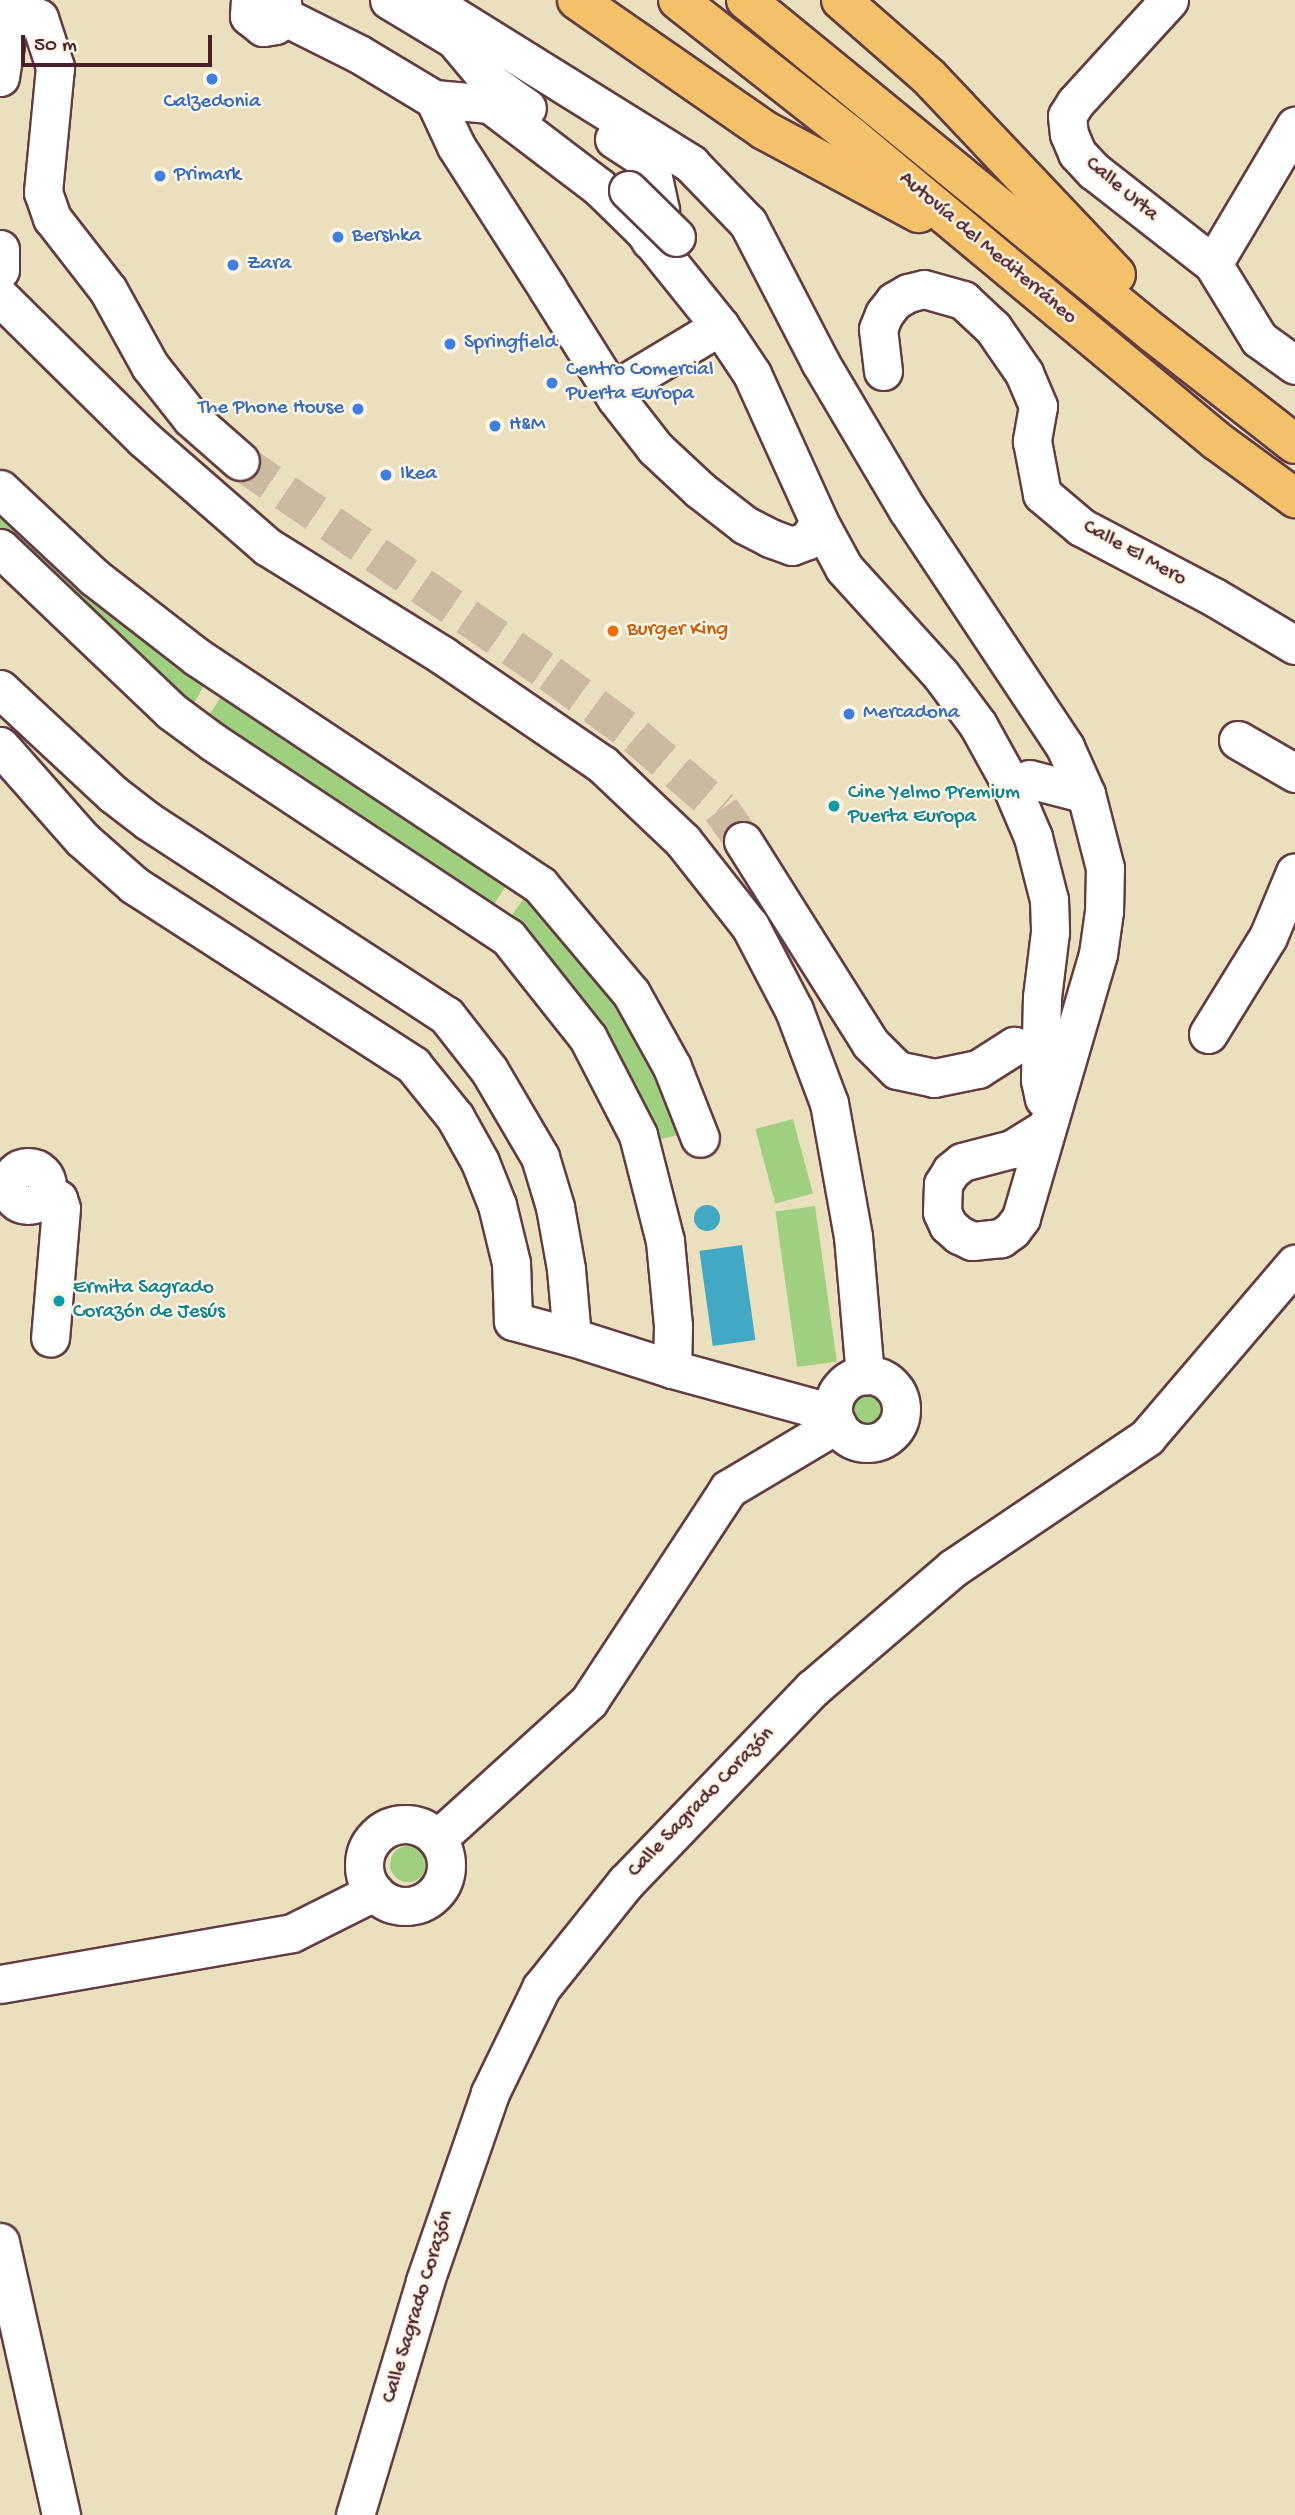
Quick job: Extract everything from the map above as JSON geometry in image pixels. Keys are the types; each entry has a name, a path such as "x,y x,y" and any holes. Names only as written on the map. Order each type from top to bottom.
{"highway":[{"path":"577,0 764,130 903,206 978,240"},
{"name":"Autovía del Mediterráneo","path":"678,0 978,240 1217,441 1295,498"},
{"name":"Autovía del Mediterráneo","path":"746,0 1153,333 1295,444"},
{"path":"841,0 929,76 1105,263 1137,305 1153,333"}],"street":[{"path":"250,0 249,16 258,25 270,27 282,8 434,99 490,104 683,252 682,277 720,326 752,374 819,522 844,568 941,675 978,725 1010,783 1033,837 1049,900 1050,932 1042,998 1040,1080 1047,1122 1098,954 1104,911 1105,867 1086,794 1065,747 907,509 827,374 748,223 691,164 531,67 428,0"},
{"path":"388,0 454,39 490,82 569,138 628,190 663,238"},
{"name":"Calle Urta","path":"1169,0 1075,103 1067,116 1069,134 1077,153 1094,171 1213,264 1259,339 1295,365"},
{"path":"0,77 11,4 39,18 55,67 43,192 52,218 108,290 150,366 191,418 240,461"},
{"path":"531,67 544,94 642,157 651,168 663,238"},
{"path":"434,99 456,146 612,391 655,448 700,490 745,525 769,538 792,546 808,540 819,522"},
{"path":"456,146 458,133 490,104"},
{"path":"1213,264 1295,126"},
{"path":"0,249 0,270"},
{"name":"Calle El Mero","path":"883,371 878,329 884,314 894,301 908,293 924,289 963,300 993,328 1024,373 1038,406 1032,441 1042,494 1081,527 1214,597 1295,645"},
{"path":"0,297 144,439 268,547 442,654 602,764 683,841 750,926 794,1010 829,1103 853,1236 865,1375"},
{"path":"612,391 720,326"},
{"path":"0,489 94,577 198,657 540,886 631,993 671,1067 700,1138"},
{"path":"0,548 171,711 213,742 508,937 588,1038 638,1135 665,1241 673,1326 672,1369"},
{"path":"0,689 113,794 148,821 446,1015 489,1070 540,1157 557,1219 566,1269 572,1337"},
{"path":"1238,740 1295,773"},
{"path":"0,746 82,839 134,885 414,1065 455,1117 480,1162 497,1205 511,1264 513,1321 835,1419"},
{"path":"1029,779 1086,794"},
{"path":"743,841 870,1043 897,1070 934,1078 945,1076 978,1069 1014,1046"},
{"path":"1208,1034 1268,937 1295,872"},
{"path":"1066,927 1080,963 1084,996"},
{"path":"5,1180 12,1197 18,1203 34,1204 46,1192 58,1199 61,1208 50,1338"},
{"name":"Calle Sagrado Corazón","path":"355,2515 425,2281 489,2093 541,1988 626,1881 813,1688 953,1568 1147,1437 1295,1264"},
{"path":"865,1375 887,1381 895,1389 901,1410 894,1432 874,1443 863,1443 843,1433 835,1419 838,1392 845,1383 865,1375"},
{"path":"437,1839 589,1701 728,1489 835,1419"},
{"path":"403,1824 416,1825 437,1839 446,1866 436,1892 418,1903 398,1905 385,1901 374,1892 364,1868 370,1843 379,1833 403,1824"},
{"path":"0,1984 292,1933 374,1892"},
{"path":"0,2242 61,2515"}],"green space":[{"path":"0,495 211,673 189,712 0,532"},
{"path":"228,686 515,872 490,910 203,724"},
{"path":"530,889 625,991 689,1132 654,1141 510,918"},
{"path":"793,1119 813,1193 775,1203 755,1129"},
{"path":"815,1206 837,1361 797,1367 775,1212"},
{"path":"868,1392 880,1397 885,1409 880,1421 868,1426 856,1421 851,1409 856,1397"},
{"path":"408,1846 421,1851 426,1864 421,1877 408,1882 395,1877 390,1864 395,1851"}],"water":[{"path":"707,1205 717,1208 720,1218 717,1228 707,1231 697,1228 694,1218 697,1208"},
{"path":"742,1245 755,1340 713,1346 699,1251"}],"tunnel":[{"path":"240,461 550,673 636,736 721,809 743,841"}],"place":[{"name":"Calzedonia","path":"212,79"},
{"name":"Primark","path":"160,176"},
{"name":"Bershka","path":"338,237"},
{"name":"Zara","path":"233,265"},
{"name":"Springfield","path":"450,344"},
{"name":"Centro Comercial Puerta Europa","path":"552,383"},
{"name":"The Phone House","path":"358,409"},
{"name":"H&M","path":"495,426"},
{"name":"Ikea","path":"386,475"},
{"name":"Burger King","path":"613,631"},
{"name":"Mercadona","path":"849,714"},
{"name":"Cine Yelmo Premium Puerta Europa","path":"834,806"},
{"name":"Ermita Sagrado Corazón de Jesús","path":"59,1301"}]}
